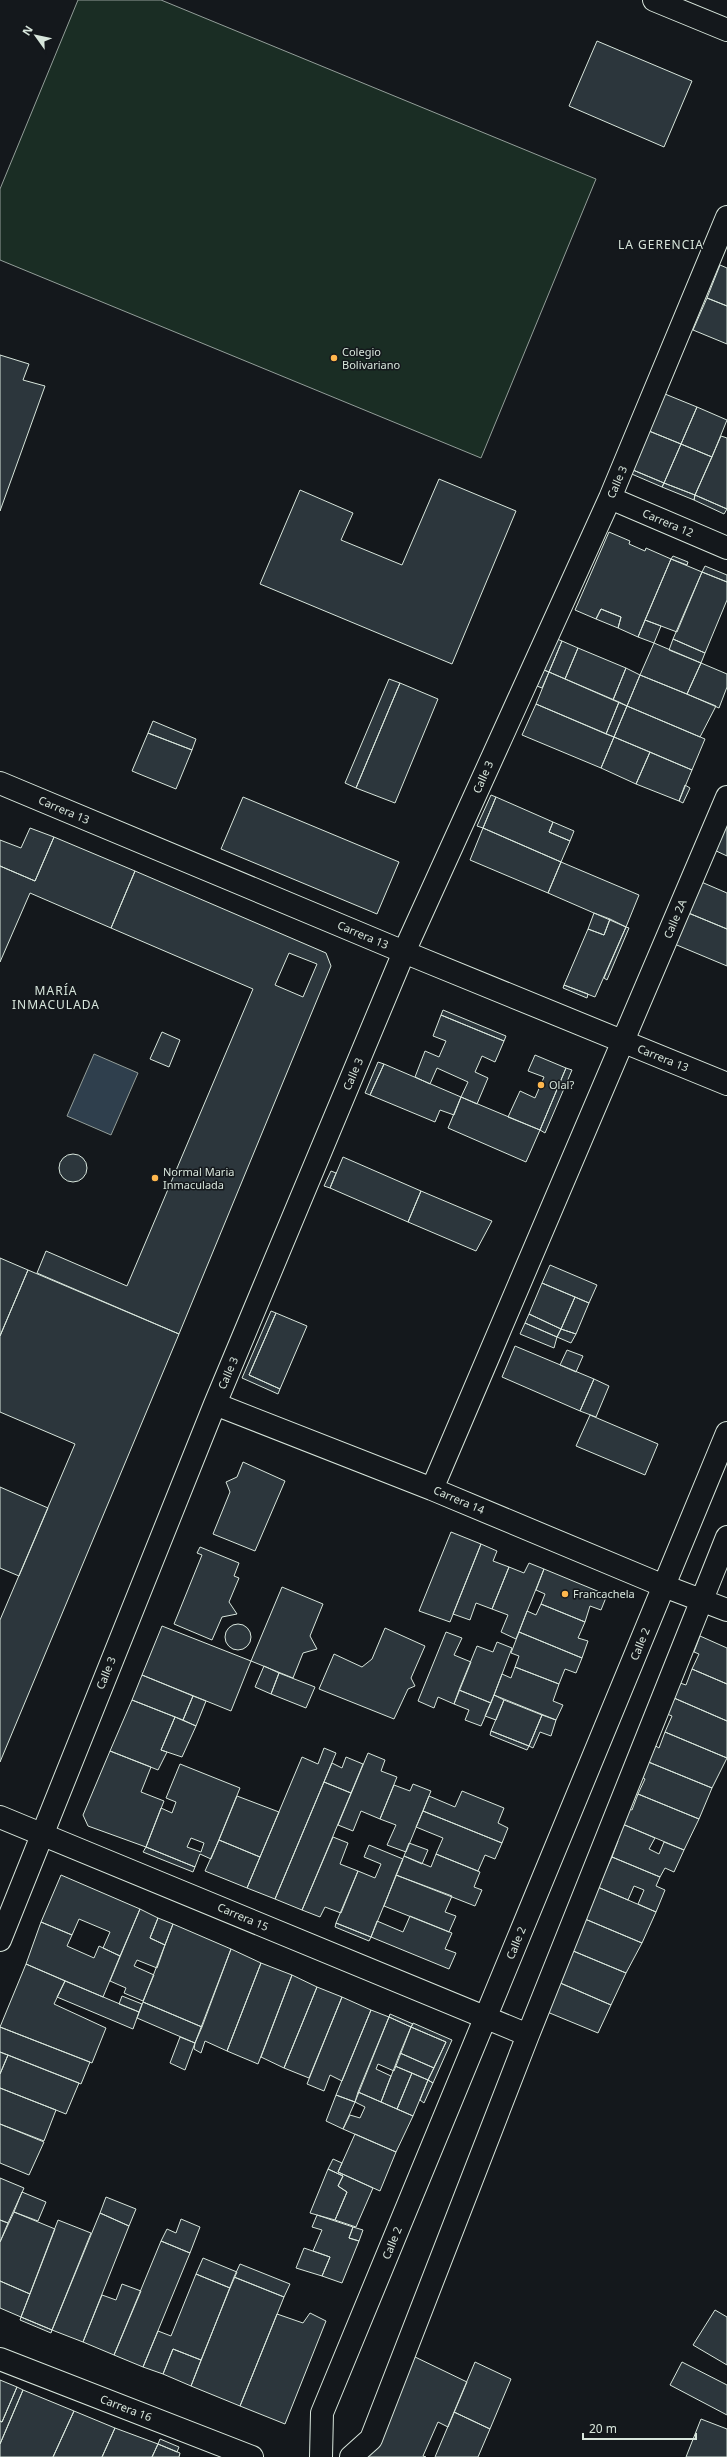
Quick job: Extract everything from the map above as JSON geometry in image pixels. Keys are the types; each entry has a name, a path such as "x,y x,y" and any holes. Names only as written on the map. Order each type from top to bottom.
{"street":[{"path":"654,0 727,30"},
{"name":"Calle 3","path":"0,1940 41,1833 215,1404 404,952 610,498 727,217"},
{"name":"Carrera 12","path":"610,498 727,548"},
{"name":"Carrera 13","path":"0,783 404,952 727,1084"},
{"name":"Calle 2A","path":"432,1489 624,1042 727,797"},
{"name":"Carrera 14","path":"215,1404 432,1489 664,1586 727,1610"},
{"name":"Calle 2","path":"321,2457 322,2413 727,1433"},
{"path":"351,2457 371,2439 528,2035 727,1537"},
{"name":"Carrera 15","path":"0,1817 528,2035"},
{"name":"Carrera 16","path":"0,2359 252,2457"}],"green space":[{"path":"78,0 161,0 596,179 481,458 0,260 0,189"}],"water":[{"path":"94,1054 138,1073 111,1135 67,1116"}],"building":[{"path":"597,41 692,81 664,147 569,106"},
{"path":"720,265 727,268 727,306 707,298"},
{"path":"707,298 727,306 727,344 693,330"},
{"path":"0,355 29,364 23,380 45,386 0,511"},
{"path":"665,394 697,407 681,444 649,431"},
{"path":"697,407 727,420 712,457 681,444"},
{"path":"649,431 681,444 664,483 633,470"},
{"path":"721,436 727,438 727,509 695,495"},
{"path":"681,444 712,457 695,495 664,483"},
{"path":"633,470 664,483 662,487 627,472"},
{"path":"439,479 516,511 452,664 260,584 300,490 353,513 341,540 402,565"},
{"path":"664,483 695,495 694,500 662,487"},
{"path":"695,495 727,509 724,514 694,500"},
{"path":"609,532 630,541 629,544 645,551 646,548 671,559 638,637 618,628 621,617 601,609 596,619 575,610"},
{"path":"673,556 688,562 687,565 671,559"},
{"path":"671,559 702,572 677,632 645,620"},
{"path":"705,566 727,575 727,582 702,572"},
{"path":"702,572 727,582 727,600 705,653 673,639"},
{"path":"601,609 621,617 618,628 596,619"},
{"path":"645,620 661,626 654,643 638,637"},
{"path":"557,639 562,641 549,672 544,670"},
{"path":"673,639 705,653 701,663 669,650"},
{"path":"562,641 578,648 565,679 549,672"},
{"path":"654,643 701,663 687,694 640,675"},
{"path":"578,648 626,668 613,700 565,679"},
{"path":"701,663 727,674 727,687 719,708 687,694"},
{"path":"626,668 640,675 627,706 613,700"},
{"path":"544,670 549,672 542,688 537,686"},
{"path":"549,672 619,702 606,734 536,704"},
{"path":"640,675 716,706 700,737 627,706"},
{"path":"389,679 400,683 356,788 345,783"},
{"path":"400,683 438,699 395,803 356,788"},
{"path":"619,702 627,706 614,737 606,734"},
{"path":"536,704 614,737 601,768 522,735"},
{"path":"627,706 705,739 692,770 614,737"},
{"path":"153,721 196,739 192,750 148,733"},
{"path":"148,733 192,750 176,789 132,771"},
{"path":"614,737 650,752 636,784 601,768"},
{"path":"650,752 692,770 679,801 636,784"},
{"path":"685,785 690,788 683,803 679,801"},
{"path":"491,795 496,797 483,828 477,826"},
{"path":"243,797 399,862 377,914 221,849"},
{"path":"496,797 553,822 549,832 570,841 561,862 483,828"},
{"path":"727,819 727,856 712,849"},
{"path":"553,822 574,831 570,841 549,832"},
{"path":"30,828 54,837 35,881 0,866 0,840 21,848"},
{"path":"483,828 561,862 548,893 470,860"},
{"path":"54,837 135,871 111,928 30,893 0,962 0,866 35,881"},
{"path":"561,862 639,895 626,927 548,893"},
{"path":"135,871 326,953 331,966 179,1334 37,1273 46,1251 127,1286 253,989 111,928","holes":["289,953 317,964 303,997 275,985"]},
{"path":"699,881 727,893 727,929 686,912"},
{"path":"686,912 727,929 727,966 672,943"},
{"path":"594,913 610,919 604,935 588,929"},
{"path":"610,919 626,927 595,997 564,985 588,929 604,935"},
{"path":"626,927 629,928 607,980 604,978"},
{"path":"564,985 588,994 587,998 563,988"},
{"path":"443,1010 506,1036 504,1041 441,1015"},
{"path":"441,1015 504,1041 495,1062 482,1056 475,1072 488,1078 477,1104 461,1097 468,1082 437,1068 430,1084 415,1077 425,1051 439,1057 446,1041 433,1036"},
{"path":"162,1032 180,1040 169,1067 150,1059"},
{"path":"535,1055 566,1068 540,1130 508,1117 520,1091 535,1098 544,1077 528,1071"},
{"path":"378,1062 384,1064 370,1095 365,1093"},
{"path":"384,1064 461,1097 454,1115 440,1110 435,1122 370,1095"},
{"path":"566,1068 572,1070 545,1133 540,1130"},
{"path":"461,1097 540,1130 526,1162 448,1128"},
{"path":"73,1154 83,1158 87,1168 83,1178 73,1182 63,1178 59,1168 63,1158"},
{"path":"343,1157 421,1191 408,1222 330,1188"},
{"path":"331,1171 336,1173 330,1188 324,1186"},
{"path":"421,1191 492,1221 476,1251 408,1222"},
{"path":"0,1258 28,1270 0,1336"},
{"path":"550,1265 597,1285 589,1303 542,1283"},
{"path":"28,1270 179,1334 0,1762 0,1620 75,1444 0,1412 0,1336"},
{"path":"542,1283 575,1297 561,1329 529,1314"},
{"path":"575,1297 589,1303 576,1334 561,1329"},
{"path":"271,1311 276,1313 249,1375 280,1389 278,1394 242,1378"},
{"path":"276,1313 307,1326 280,1389 249,1375"},
{"path":"529,1314 561,1329 557,1337 525,1323"},
{"path":"525,1323 557,1337 554,1348 520,1334"},
{"path":"561,1329 576,1334 571,1343 557,1337"},
{"path":"515,1346 594,1379 580,1411 502,1377"},
{"path":"567,1350 583,1356 576,1372 560,1365"},
{"path":"594,1379 609,1386 596,1417 580,1411"},
{"path":"590,1415 658,1444 645,1475 576,1446"},
{"path":"243,1462 285,1481 255,1551 213,1534 230,1492 226,1482 237,1477"},
{"path":"0,1487 48,1508 19,1576 0,1568"},
{"path":"451,1532 481,1544 450,1622 419,1611"},
{"path":"481,1544 497,1551 493,1561 509,1567 492,1609 476,1603 470,1620 453,1614"},
{"path":"200,1547 239,1563 234,1576 239,1578 229,1602 237,1614 222,1617 212,1640 174,1624 202,1555 197,1553"},
{"path":"529,1563 544,1569 516,1639 501,1632 508,1615 492,1609 509,1567 524,1573"},
{"path":"544,1569 607,1595 601,1610 590,1606 585,1622 541,1604 545,1594 536,1590"},
{"path":"282,1587 323,1604 310,1636 317,1649 303,1653 293,1678 251,1661"},
{"path":"541,1604 585,1622 578,1638 588,1641 582,1658 519,1632 527,1611 536,1615"},
{"path":"238,1624 247,1628 251,1637 247,1646 238,1650 229,1646 225,1637 229,1628"},
{"path":"162,1626 251,1661 231,1711 142,1675"},
{"path":"385,1628 425,1646 411,1678 415,1686 408,1689 394,1719 319,1689 334,1654 362,1667 372,1659"},
{"path":"446,1632 462,1638 454,1655 471,1662 454,1704 438,1697 434,1708 418,1701"},
{"path":"519,1632 582,1658 576,1673 565,1669 559,1684 515,1667 519,1656 511,1653"},
{"path":"700,1636 727,1648 727,1684 692,1669 699,1654 694,1652"},
{"path":"497,1642 512,1648 491,1703 459,1690 477,1646 493,1652"},
{"path":"264,1666 279,1673 271,1694 255,1687"},
{"path":"515,1667 559,1684 553,1701 563,1705 556,1720 494,1695 502,1674 511,1678"},
{"path":"692,1669 727,1684 727,1721 674,1698 680,1683 686,1685"},
{"path":"279,1673 315,1687 306,1708 271,1694"},
{"path":"142,1675 193,1696 183,1720 132,1700"},
{"path":"459,1690 491,1703 481,1726 465,1720 469,1710 454,1704"},
{"path":"494,1695 504,1700 496,1720 485,1716"},
{"path":"193,1696 206,1701 196,1726 183,1720"},
{"path":"674,1698 727,1721 727,1758 665,1732 672,1716 667,1714"},
{"path":"132,1700 175,1717 161,1750 167,1752 158,1770 110,1751"},
{"path":"504,1700 542,1715 529,1746 491,1731"},
{"path":"542,1715 556,1720 551,1736 540,1732 533,1748 529,1746"},
{"path":"175,1717 196,1726 182,1757 161,1750"},
{"path":"491,1731 529,1746 527,1750 490,1735"},
{"path":"665,1732 727,1758 712,1788 646,1761 654,1745 659,1748"},
{"path":"324,1748 336,1753 275,1899 247,1888 302,1757 318,1764"},
{"path":"110,1751 151,1767 141,1792 164,1801 146,1847 88,1826 83,1815"},
{"path":"368,1753 385,1760 381,1771 397,1777 380,1819 361,1811 353,1831 338,1825"},
{"path":"346,1757 363,1764 351,1793 324,1782 332,1763 342,1768"},
{"path":"646,1761 712,1788 699,1819 638,1794 645,1779 640,1776"},
{"path":"180,1764 240,1788 211,1859 200,1854 195,1867 146,1847 161,1808 172,1813 176,1802 166,1798","holes":["191,1838 204,1843 201,1852 187,1847"]},
{"path":"324,1782 351,1793 302,1910 275,1899"},
{"path":"413,1784 431,1791 406,1852 387,1845 396,1825 380,1819 394,1785 410,1791"},
{"path":"462,1791 504,1808 498,1823 508,1828 502,1843 423,1811 429,1796 455,1807"},
{"path":"638,1794 699,1819 684,1850 620,1823 626,1808 632,1810"},
{"path":"237,1796 279,1812 260,1857 219,1840"},
{"path":"423,1811 502,1843 495,1859 485,1855 478,1871 436,1854 443,1838 416,1827"},
{"path":"620,1823 655,1838 649,1849 659,1854 664,1842 684,1850 674,1872 665,1868 660,1877 612,1857 618,1841 613,1839"},
{"path":"333,1837 348,1843 340,1864 358,1871 341,1913 325,1907 320,1917 302,1910"},
{"path":"219,1840 260,1857 247,1888 205,1871"},
{"path":"409,1843 428,1850 422,1864 404,1856"},
{"path":"369,1845 403,1859 371,1937 336,1923 358,1871 375,1878 381,1864 364,1857"},
{"path":"146,1847 195,1867 193,1872 143,1852"},
{"path":"436,1854 480,1872 474,1887 482,1890 475,1906 396,1875 404,1856 431,1867"},
{"path":"612,1857 660,1877 656,1886 665,1890 656,1912 638,1904 644,1890 634,1886 628,1900 593,1885 605,1872"},
{"path":"61,1875 140,1909 120,1956 103,1948 110,1932 79,1919 72,1935 41,1922"},
{"path":"396,1875 452,1896 445,1912 456,1916 449,1932 384,1906"},
{"path":"593,1885 656,1912 642,1943 585,1919"},
{"path":"140,1909 158,1918 150,1938 165,1945 157,1968 137,1960 134,1966 154,1975 143,2001 124,1993 126,1988 110,1981"},
{"path":"410,1916 452,1933 445,1949 456,1953 449,1969 371,1937 377,1921 403,1932"},
{"path":"158,1918 173,1924 165,1945 150,1938"},
{"path":"585,1919 642,1943 626,1973 566,1948"},
{"path":"41,1922 72,1935 67,1946 94,1958 99,1946 120,1956 103,1997 26,1964"},
{"path":"336,1923 371,1937 369,1941 335,1927"},
{"path":"173,1924 231,1949 202,2027 143,2002"},
{"path":"566,1948 626,1973 611,2005 558,1982"},
{"path":"231,1949 261,1963 227,2051 205,2041 201,2053 194,2049 195,2043"},
{"path":"261,1963 292,1975 258,2064 227,2051"},
{"path":"26,1964 65,1981 54,2004 106,2028 92,2063 0,2027"},
{"path":"292,1975 317,1987 284,2068 261,2057"},
{"path":"65,1981 139,2012 133,2029 57,1997"},
{"path":"558,1982 611,2005 598,2033 540,2009"},
{"path":"317,1987 342,1997 309,2078 284,2068"},
{"path":"122,1996 142,2004 139,2012 119,2004"},
{"path":"342,1997 371,2010 342,2081 330,2075 324,2091 307,2084"},
{"path":"143,2002 202,2027 195,2043 137,2018"},
{"path":"371,2010 389,2017 355,2102 336,2095"},
{"path":"390,2014 413,2024 411,2027 389,2017"},
{"path":"389,2017 411,2027 394,2071 378,2064 376,2069 391,2076 381,2102 358,2092"},
{"path":"413,2023 452,2040 433,2083 428,2080 446,2042 411,2027"},
{"path":"0,2027 90,2062 81,2084 0,2052"},
{"path":"411,2027 446,2042 434,2068 400,2053"},
{"path":"180,2037 195,2043 185,2070 170,2063"},
{"path":"0,2052 8,2055 0,2074"},
{"path":"400,2053 434,2068 428,2080 395,2066"},
{"path":"8,2055 79,2083 66,2114 0,2088 0,2074"},
{"path":"395,2066 412,2073 397,2109 381,2102"},
{"path":"412,2073 428,2080 413,2116 397,2109"},
{"path":"428,2080 433,2083 424,2103 420,2100"},
{"path":"0,2088 56,2110 44,2141 0,2124"},
{"path":"358,2092 413,2116 396,2152 343,2129 350,2115 360,2118 365,2107 355,2102"},
{"path":"336,2095 355,2102 343,2129 326,2121"},
{"path":"0,2124 44,2142 29,2175 0,2163"},
{"path":"355,2134 396,2152 380,2191 338,2172"},
{"path":"333,2159 342,2163 338,2172 373,2188 356,2227 335,2220 347,2192 338,2186 343,2176 328,2169"},
{"path":"328,2169 343,2176 338,2186 347,2192 335,2220 310,2213"},
{"path":"0,2178 24,2188 8,2223 0,2220"},
{"path":"22,2192 46,2202 38,2221 14,2212"},
{"path":"106,2197 136,2209 129,2226 100,2213"},
{"path":"14,2212 55,2229 30,2294 0,2281 0,2242"},
{"path":"100,2213 129,2226 83,2342 52,2330"},
{"path":"317,2215 353,2227 349,2238 359,2241 342,2283 322,2276 330,2257 313,2251 322,2230 312,2227"},
{"path":"181,2219 200,2227 190,2253 161,2241 167,2229 176,2233"},
{"path":"0,2220 8,2223 0,2242"},
{"path":"58,2220 91,2233 52,2330 21,2317"},
{"path":"353,2227 363,2230 359,2241 349,2238"},
{"path":"161,2241 190,2253 143,2367 114,2355"},
{"path":"304,2248 330,2257 322,2276 296,2268"},
{"path":"203,2258 237,2272 230,2288 196,2274"},
{"path":"240,2264 290,2284 284,2297 234,2277"},
{"path":"196,2274 230,2288 201,2360 173,2349 163,2374 143,2367 158,2331 171,2336"},
{"path":"234,2277 284,2297 240,2406 191,2386"},
{"path":"0,2281 30,2294 21,2317 0,2308"},
{"path":"122,2284 141,2291 114,2355 83,2342 102,2295 116,2300"},
{"path":"715,2310 727,2317 727,2365 693,2345"},
{"path":"310,2313 326,2321 285,2424 240,2406 277,2314 303,2323"},
{"path":"21,2317 52,2330 51,2333 20,2320"},
{"path":"173,2349 201,2360 191,2386 163,2374"},
{"path":"413,2356 467,2382 448,2427 438,2422 423,2456 426,2457 368,2457"},
{"path":"475,2362 511,2379 490,2429 454,2412"},
{"path":"682,2362 727,2385 727,2415 670,2385"},
{"path":"0,2380 17,2387 2,2422 0,2421"},
{"path":"17,2387 23,2390 0,2444 0,2421 2,2422"},
{"path":"23,2390 74,2411 53,2457 0,2457 0,2444"},
{"path":"74,2411 115,2428 102,2457 53,2457"},
{"path":"454,2412 490,2429 478,2457 435,2457"},
{"path":"701,2419 727,2429 727,2457 686,2457"},
{"path":"115,2428 158,2444 152,2457 102,2457"},
{"path":"160,2439 179,2447 177,2452 158,2444"},
{"path":"158,2444 180,2453 179,2457 152,2457"}],"place":[{"name":"Colegio Bolivariano","path":"334,358"},
{"name":"Olal?","path":"541,1085"},
{"name":"Normal Maria Inmaculada","path":"155,1178"},
{"name":"Francachela","path":"565,1594"}],"district":[{"name":"LA GERENCIA","path":"661,245"},
{"name":"MARÍA INMACULADA","path":"56,998"}]}
